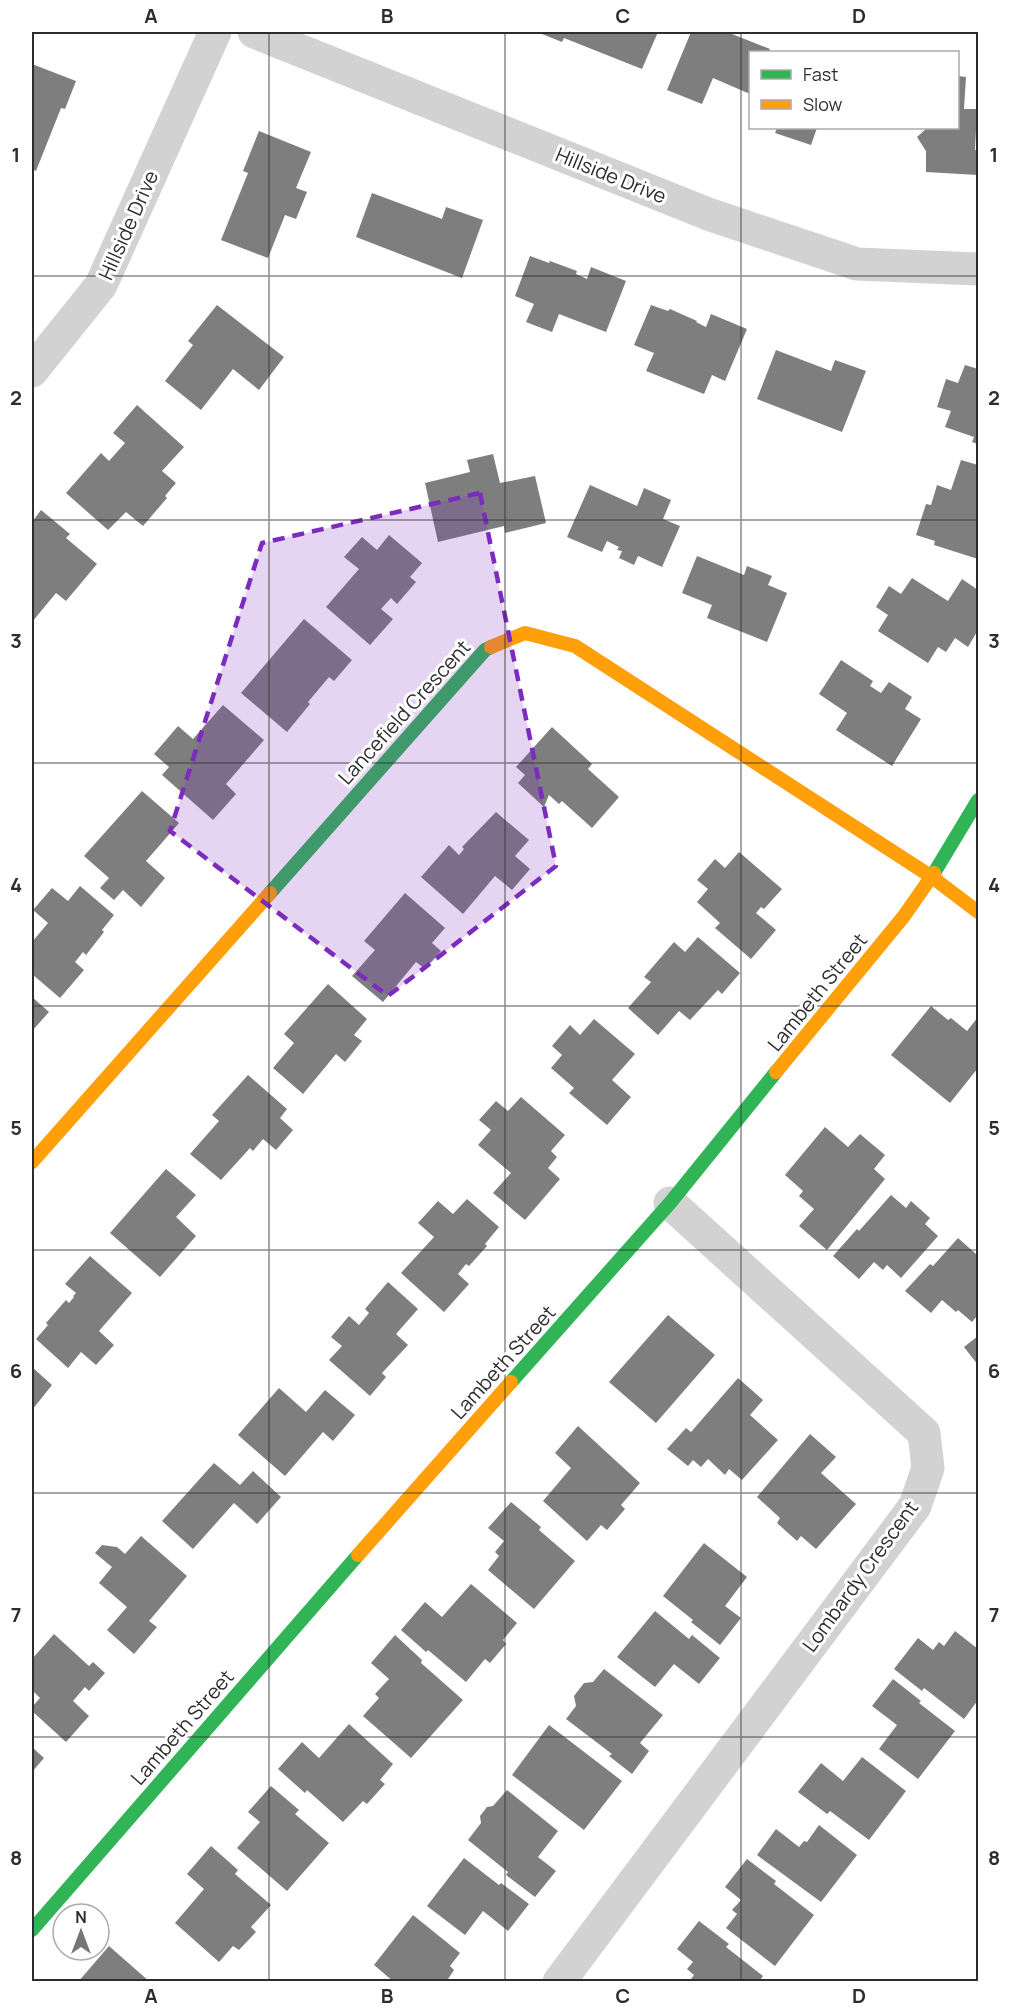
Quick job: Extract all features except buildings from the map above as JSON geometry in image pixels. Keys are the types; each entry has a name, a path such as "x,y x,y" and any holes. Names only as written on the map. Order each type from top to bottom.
{"street":[{"name":"Hillside Drive","path":"32,371 101,285 214,32"},
{"name":"Hillside Drive","path":"255,32 708,214 857,264 978,269"},
{"name":"Lancefield Crescent","path":"32,1162 485,650 525,633 575,646 932,877 978,912"},
{"name":"Lambeth Street","path":"32,1930 327,1591 670,1203 904,916 932,877 978,800"},
{"name":"Lombardy Crescent","path":"559,1982 915,1506 928,1468 924,1433 670,1203"}],"highlighted area":[{"path":"480,493 556,866 388,996 170,831 262,543"}],"traffic: fast":[{"path":"270,893 485,650 491,647"},
{"path":"934,873 978,800"},
{"path":"511,1382 670,1203 776,1072"},
{"path":"32,1930 358,1555"}],"traffic: slow":[{"path":"491,647 525,633 575,646 932,877 978,912"},
{"path":"776,1072 904,916 934,873"},
{"path":"32,1162 270,893"},
{"path":"358,1555 511,1382"}]}
